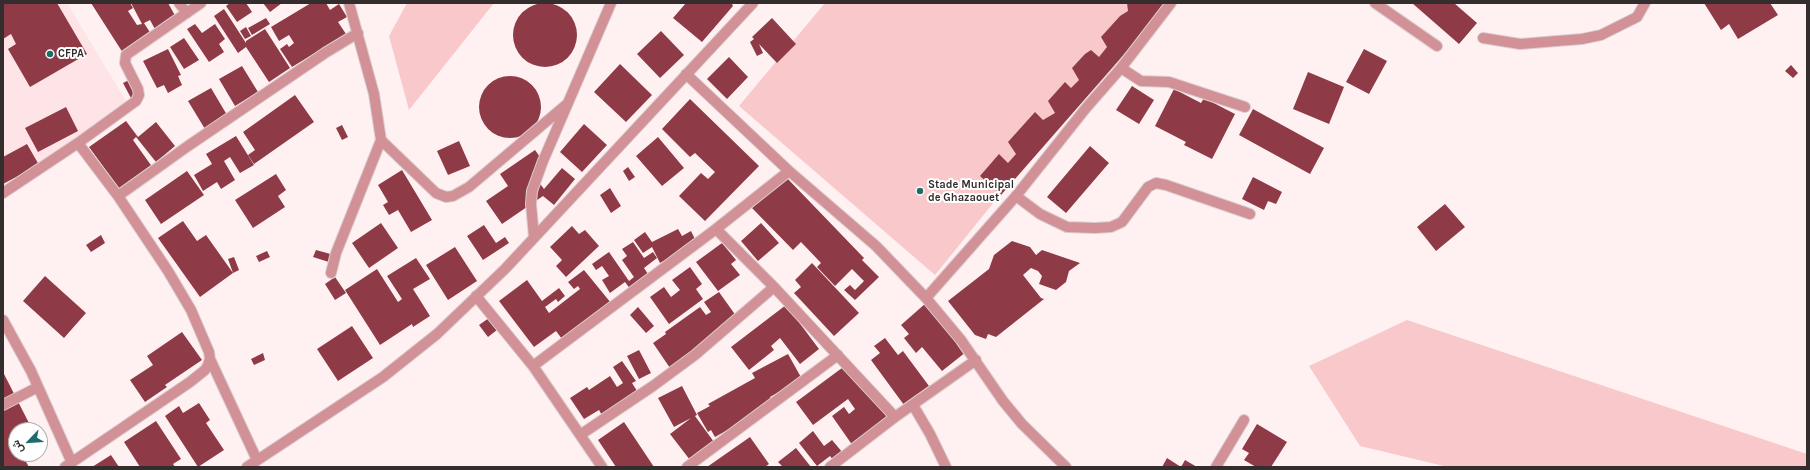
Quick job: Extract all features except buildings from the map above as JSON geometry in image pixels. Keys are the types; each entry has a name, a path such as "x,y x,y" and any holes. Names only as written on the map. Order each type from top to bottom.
{"street":[{"path":"179,3 187,13"},
{"path":"3,193 78,143 136,101 139,95 138,89 126,63 126,55 201,3"},
{"path":"331,273 336,253 381,140 374,94 349,3"},
{"path":"534,237 531,204 532,191 543,161 611,3"},
{"path":"247,467 383,377 437,334 534,237 753,3"},
{"path":"926,298 1016,196 1086,108 1121,68 1171,3"},
{"path":"1375,3 1437,46"},
{"path":"1483,38 1520,44 1582,40 1601,35 1637,17 1645,3"},
{"path":"118,196 218,125 325,53 358,33"},
{"path":"1121,68 1141,81 1169,82 1246,107"},
{"path":"686,74 789,171 876,246 926,298 976,360 1003,401 1022,424 1066,467"},
{"path":"381,140 436,194 446,197 453,196 469,187 569,102"},
{"path":"78,143 118,196 168,271 191,310 209,352 210,359 257,460"},
{"path":"533,366 716,229 789,171"},
{"path":"1016,196 1040,214 1067,227 1111,227 1122,222 1148,187 1156,183 1166,184 1250,214"},
{"path":"716,229 774,287 895,417"},
{"path":"580,435 653,386 695,355 774,287"},
{"path":"476,296 533,366 602,467"},
{"path":"3,320 38,387 69,465 190,382 205,370 210,359"},
{"path":"687,467 838,355"},
{"path":"830,467 895,417 976,360"},
{"path":"3,405 38,387"},
{"path":"913,405 930,434 946,467"},
{"path":"1216,467 1244,420"}],"shaded area":[{"name":"CFPA","path":"3,3 67,3 129,106 3,184"},
{"path":"407,3 494,3 409,110 389,36"},
{"name":"Stade Municipal de Ghazaouet","path":"825,3 1155,3 935,275 739,106"},
{"path":"1407,320 1807,454 1807,467 1448,467 1360,446 1309,366"}],"place":[{"name":"CFPA","path":"50,54"},
{"name":"Stade Municipal de Ghazaouet","path":"920,191"}]}
